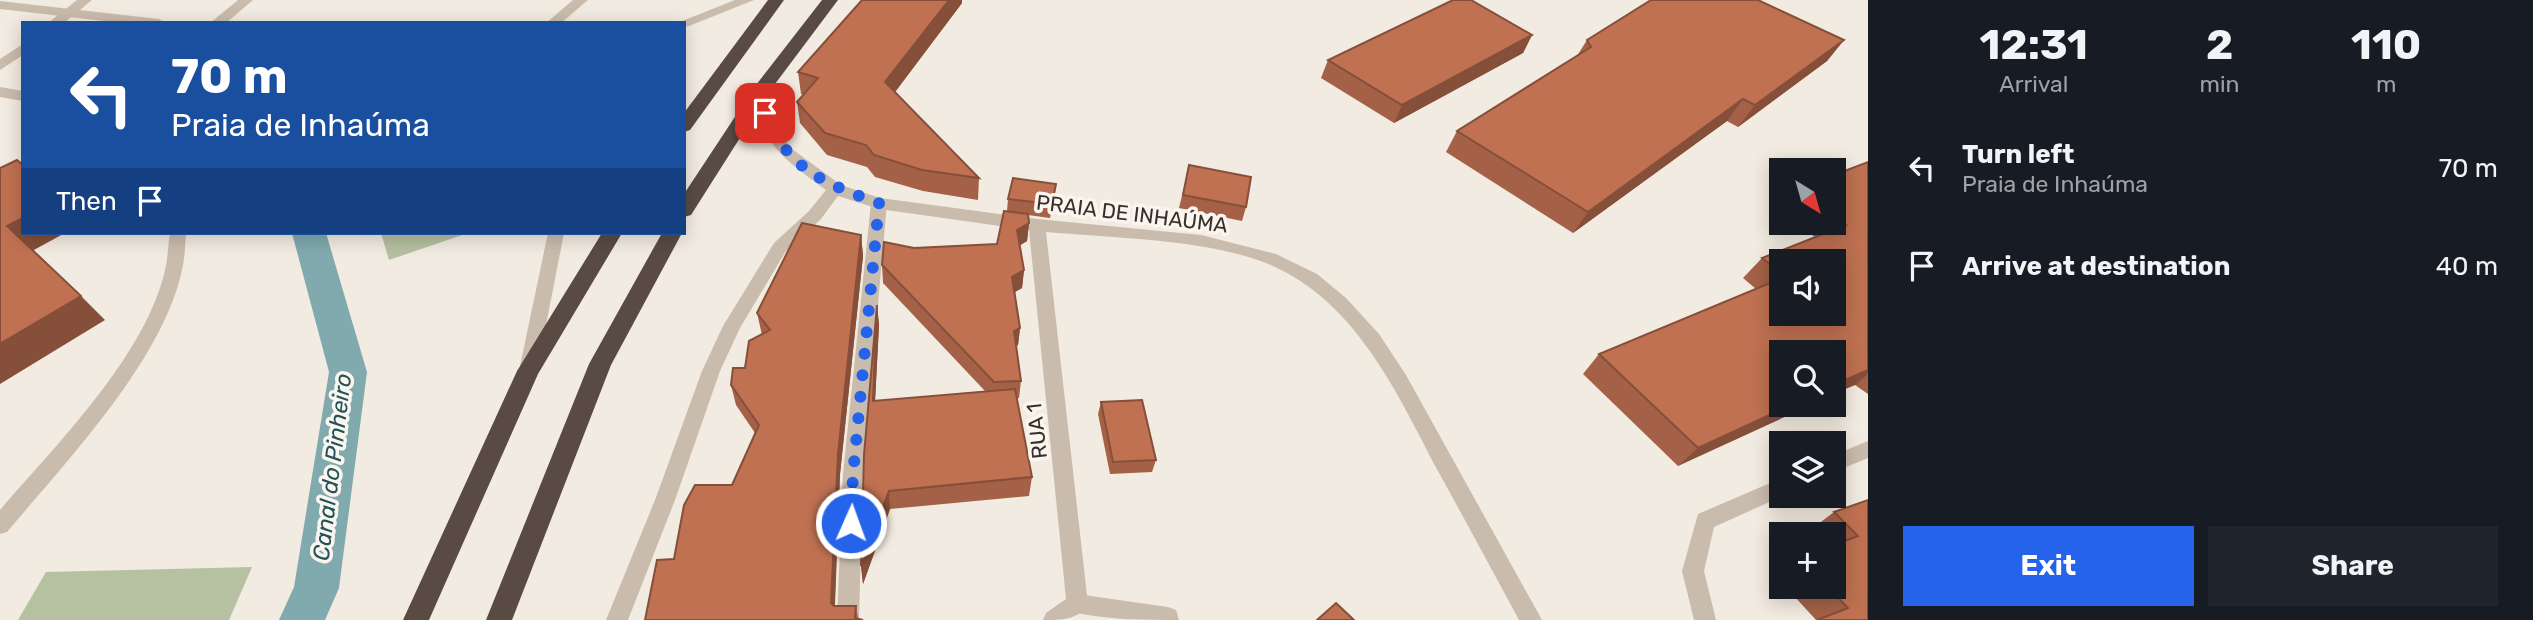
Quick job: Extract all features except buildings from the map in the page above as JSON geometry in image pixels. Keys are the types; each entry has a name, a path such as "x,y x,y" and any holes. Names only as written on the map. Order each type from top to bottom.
{"highway":[{"path":"686,123 776,0"},
{"path":"686,207 762,89 830,0"},
{"path":"416,620 528,371 611,235"},
{"path":"499,620 600,363 671,235"}],"street":[{"path":"58,21 85,0"},
{"path":"220,21 246,0"},
{"path":"555,21 581,0"},
{"path":"686,22 747,0"},
{"path":"0,5 143,21"},
{"path":"0,66 21,50"},
{"name":"PRAIA DE INHAÚMA","path":"762,89 765,113 780,144 787,153 835,189 879,203 1037,225 1201,241 1270,258 1311,279 1340,303 1373,339 1399,380 1531,620"},
{"path":"0,92 21,96"},
{"path":"617,620 665,500 711,371 733,326 779,247 815,215 835,189"},
{"path":"848,620 853,474 879,203"},
{"name":"RUA 1","path":"1037,225 1077,604"},
{"path":"0,525 114,386 146,337 165,298 179,249 178,235"},
{"path":"528,371 556,235"},
{"path":"1846,459 1868,449"},
{"path":"1705,620 1693,571 1705,521 1769,493"},
{"path":"1054,620 1077,604 1168,617 1168,620"}],"green space":[{"path":"382,235 462,235 389,260"},
{"path":"252,567 229,620 18,620 46,572"}],"waterway":[{"name":"Canal do Pinheiro","path":"302,620 316,588 348,372 310,235"}],"route":[{"path":"765,113 773,135 787,153 835,189 879,203 853,474 851,523"}]}
